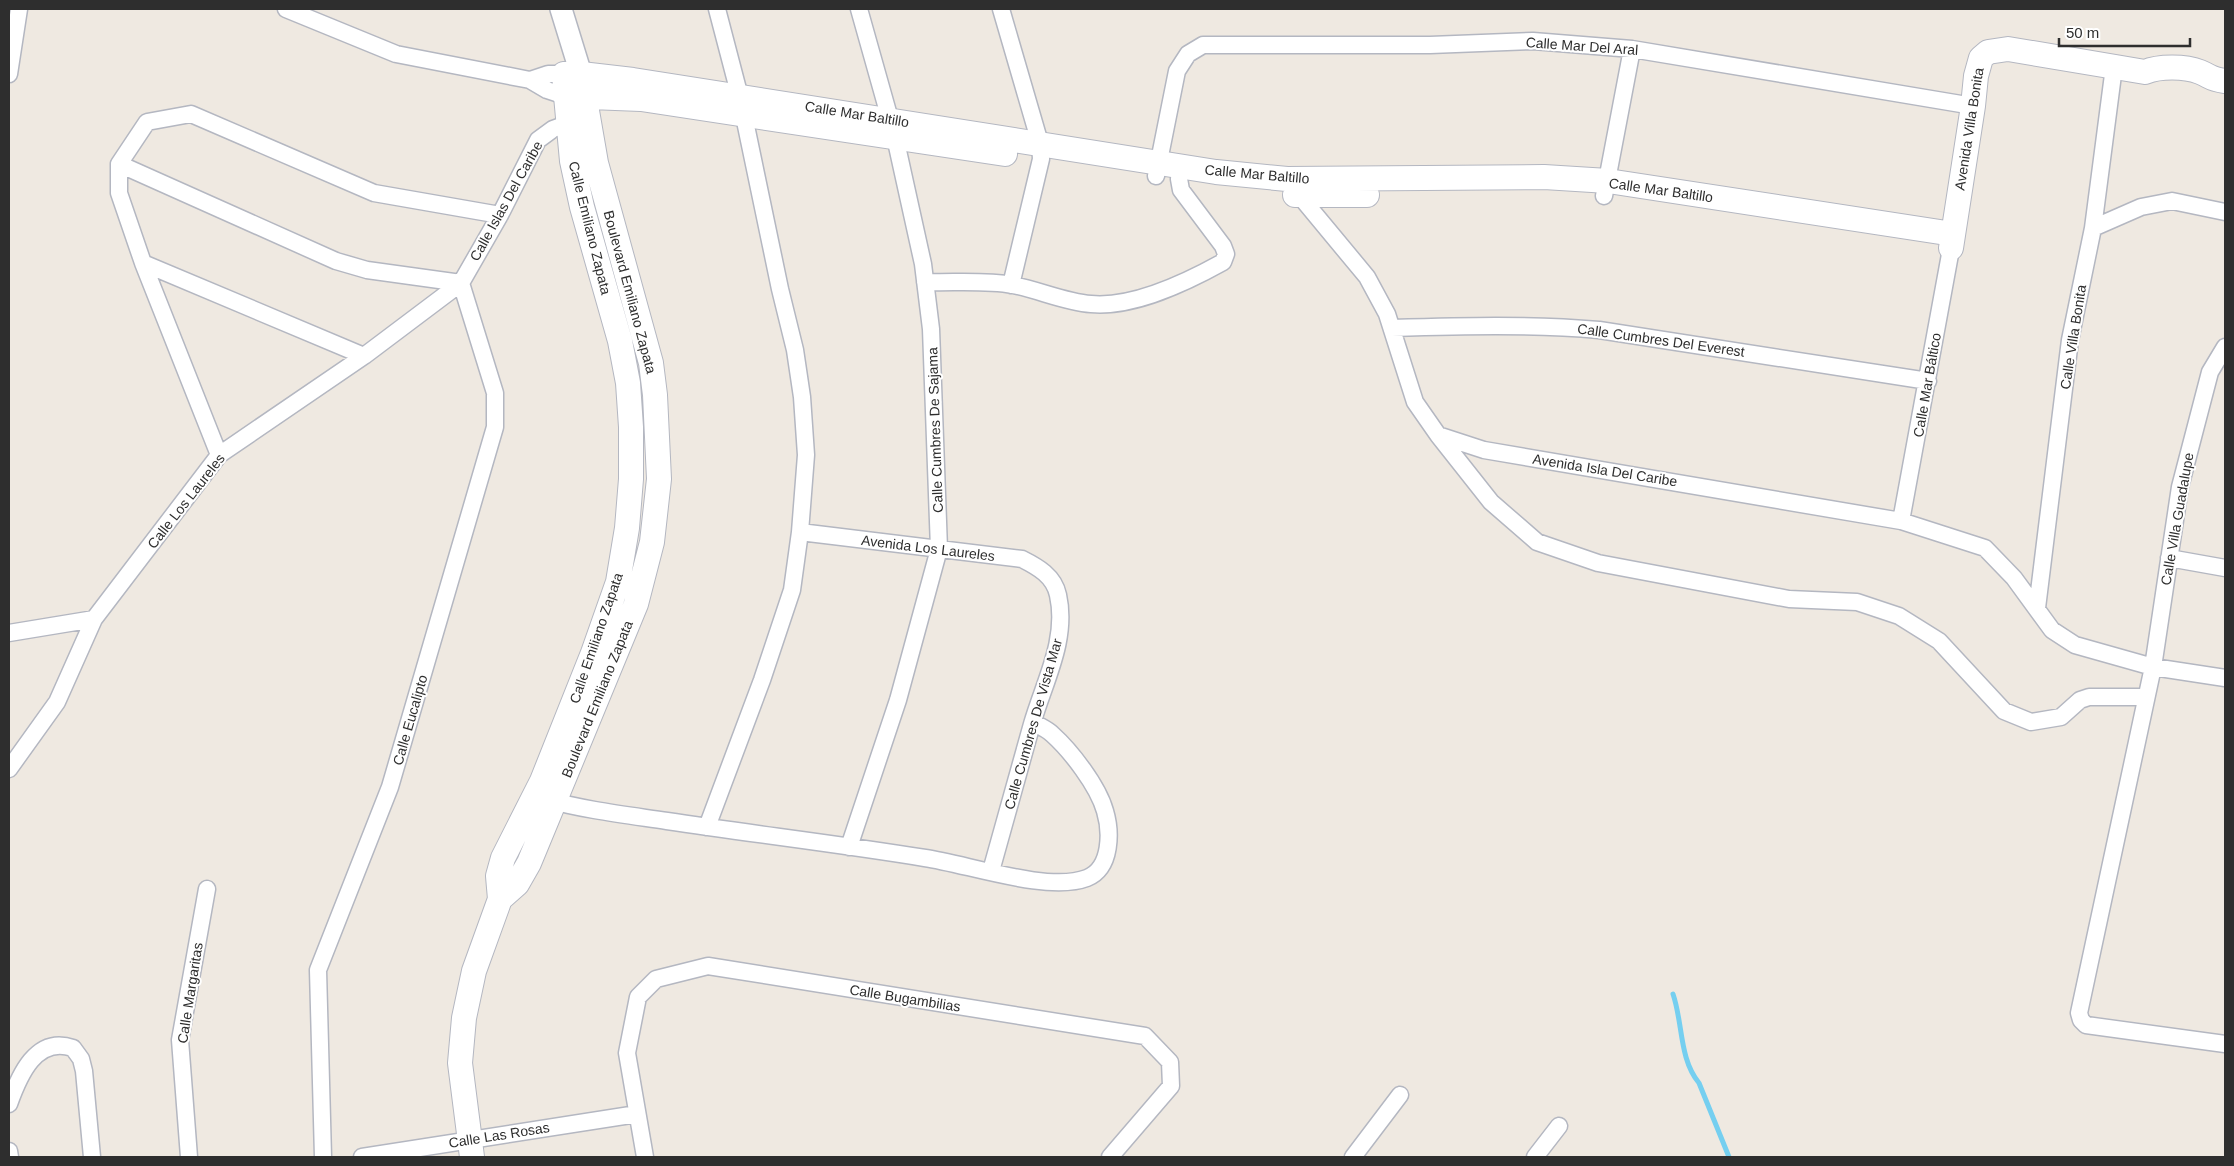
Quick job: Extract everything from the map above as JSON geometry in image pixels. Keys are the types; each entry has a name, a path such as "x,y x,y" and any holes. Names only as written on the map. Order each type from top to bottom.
{"main road":[{"name":"Avenida Villa Bonita","path":"1952,242 1974,106 1976,76 1981,58 1988,52 1996,49 2008,49 2145,72 2158,68 2198,71 2218,80"},
{"name":"Calle Mar Baltillo","path":"575,97 742,105 1168,171 1216,172 1298,187 1544,177 1606,189 1952,242"},
{"name":"Calle Emiliano Zapata","path":"471,1148 460,1063 464,1018 474,971 500,899 498,876 502,858 544,799 542,781 593,653 618,582 627,528 631,479 631,427 628,383 620,341 582,207 572,161 575,97"}],"street":[{"path":"9,74 19,9"},
{"path":"286,9 396,54 530,80 548,74 575,97"},
{"path":"561,9 571,45 575,97"},
{"path":"707,827 762,680 792,590 800,532 806,455 802,397 795,350 780,289 742,105 718,9"},
{"name":"Calle Cumbres De Sajama","path":"849,847 898,700 939,550 932,347 925,282 892,128 859,9"},
{"path":"1001,9 1040,151 1011,285"},
{"name":"Calle Mar Del Aral","path":"1168,171 1177,71 1188,54 1203,45 1430,45 1533,41 1632,49 1974,106"},
{"path":"1606,189 1632,49"},
{"name":"Calle Villa Bonita","path":"2038,608 2070,340 2093,228 2114,67"},
{"name":"Calle Islas Del Caribe","path":"461,283 500,215 538,140 575,97"},
{"path":"218,455 143,263 119,193 119,164 147,122 191,114 374,193 500,215"},
{"path":"119,164 336,261 367,270 461,283"},
{"path":"925,282 1011,285 1090,304 1109,304 1132,300 1190,280 1223,262 1226,254 1223,246 1188,201 1168,171"},
{"path":"1298,187 1367,277 1387,314 1415,402 1438,436 1492,502 1537,542 1598,563 1789,599 1857,602 1899,616 1939,641 2004,711 2031,722 2060,717 2080,700 2089,697 2146,697"},
{"path":"2093,228 2141,207 2172,201 2225,212"},
{"name":"Calle Mar Báltico","path":"1902,521 1952,242"},
{"path":"143,263 364,356"},
{"name":"Calle Los Laureles","path":"9,769 57,702 94,620 218,455 364,356 461,283"},
{"name":"Calle Eucalipto","path":"324,1157 318,970 390,787 495,427 495,393 461,283"},
{"name":"Calle Cumbres Del Everest","path":"1392,328 1490,325 1552,326 1599,330 1928,381"},
{"name":"Calle Villa Guadalupe","path":"2225,348 2210,372 2180,487 2153,667 2079,1013 2086,1025 2225,1044"},
{"name":"Avenida Isla Del Caribe","path":"1438,436 1484,450 1902,521 1985,548 1997,558 2038,608 2052,630 2075,644 2153,667 2225,678"},
{"name":"Avenida Los Laureles","path":"800,532 1022,560 1037,567 1050,578"},
{"path":"2169,558 2225,568"},
{"name":"Calle Cumbres De Vista Mar","path":"991,871 1033,722 1059,641 1061,616 1058,594 1050,578"},
{"path":"9,633 94,620"},
{"path":"544,799 707,827 926,858 1045,882 1075,882 1090,877 1101,865 1108,849 1110,828 1103,803 1082,769 1052,733 1033,722"},
{"name":"Calle Margaritas","path":"189,1157 180,1040 207,889"},
{"name":"Calle Bugambilias","path":"637,1114 627,1053 638,997 656,979 708,966 1145,1036 1170,1062 1171,1086 1110,1157"},
{"path":"9,1104 26,1065 37,1053 58,1046 73,1048 81,1059 84,1071 92,1157"},
{"path":"1353,1157 1400,1095"},
{"path":"637,1114 645,1157"},
{"name":"Calle Las Rosas","path":"362,1157 471,1148 637,1114"},
{"path":"1535,1157 1559,1126"},
{"path":"9,1152 10,1157"}],"waterway":[{"path":"1673,994 1688,1063 1699,1083 1729,1157"}]}
